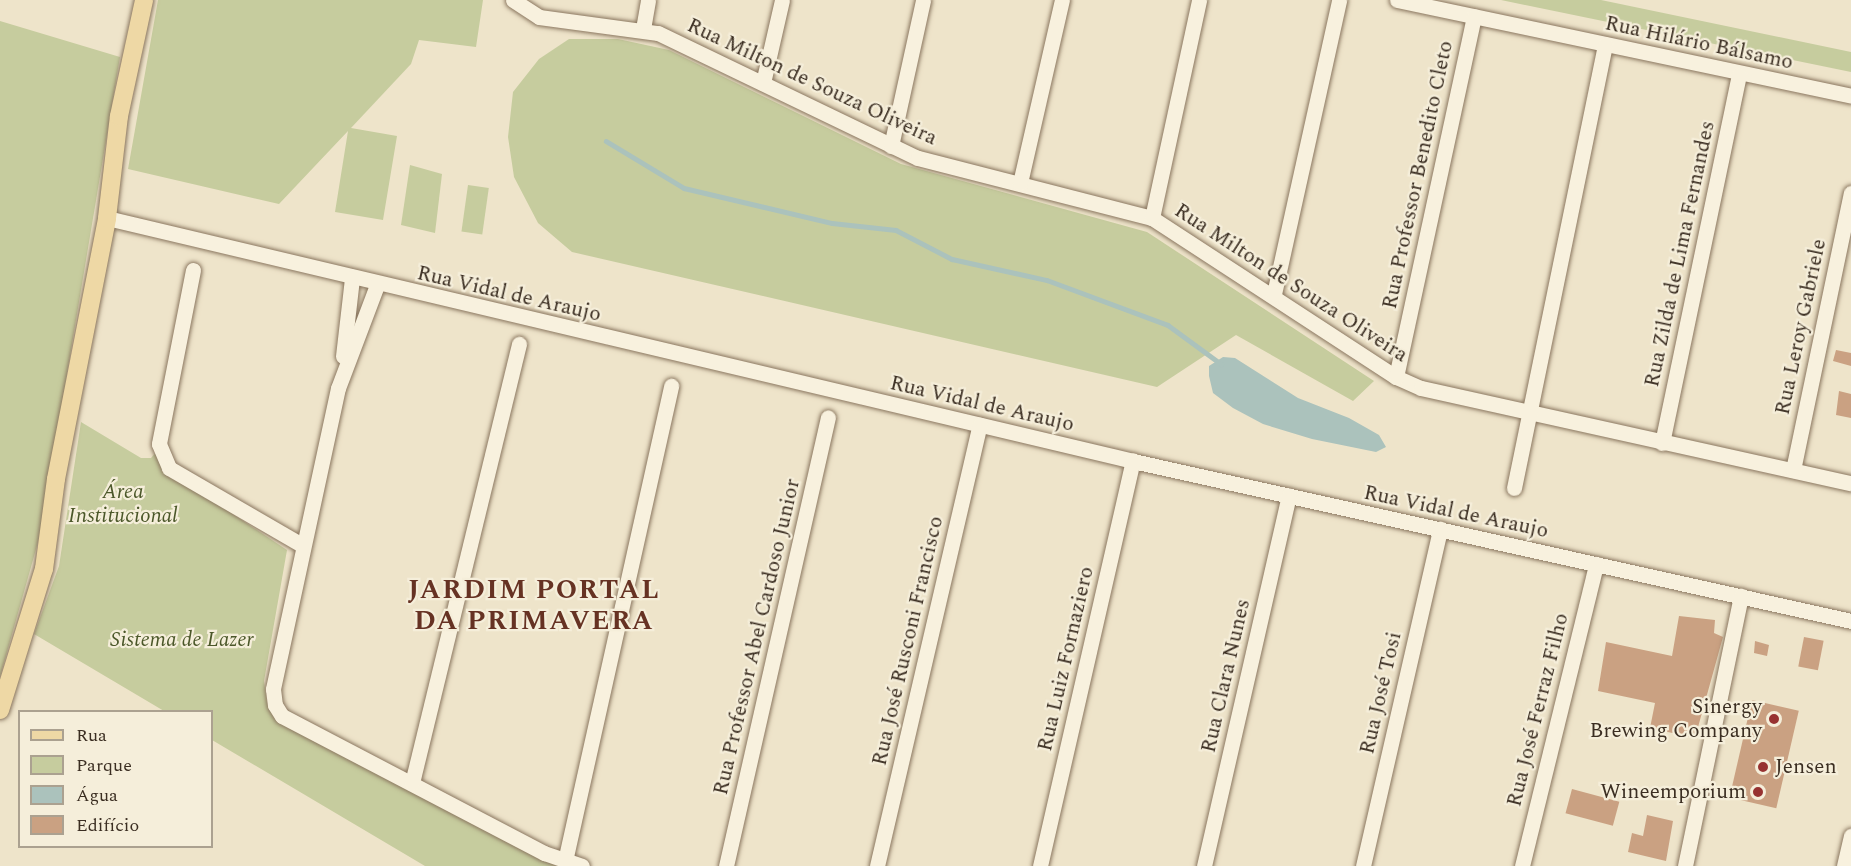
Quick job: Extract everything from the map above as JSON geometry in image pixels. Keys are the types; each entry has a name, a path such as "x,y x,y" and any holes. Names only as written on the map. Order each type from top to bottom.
{"main road":[{"path":"0,710 44,569 60,457 107,218 119,116 144,0"}],"street":[{"path":"643,29 648,0"},
{"path":"763,83 782,0"},
{"path":"891,146 922,0"},
{"path":"1020,183 1062,0"},
{"path":"1152,218 1199,0"},
{"path":"1274,294 1339,0"},
{"name":"Rua Hilário Bálsamo","path":"1397,0 1739,75 1851,96"},
{"name":"Rua Milton de Souza Oliveira","path":"516,4 539,17 643,29 763,83 918,158 1152,218 1274,294 1396,377 1421,388 1851,483"},
{"name":"Rua Professor Benedito Cleto","path":"1396,377 1474,16"},
{"path":"1514,488 1605,44"},
{"name":"Rua Zilda de Lima Fernandes","path":"1662,443 1739,75"},
{"name":"Rua Leroy Gabriele","path":"1793,470 1851,193"},
{"name":"Rua Vidal de Araujo","path":"107,218 376,285 1133,461 1851,621"},
{"path":"194,270 159,444 168,468 302,545"},
{"path":"352,278 341,375 302,545 273,689 275,705 282,716 565,861 582,866"},
{"path":"341,375 376,285"},
{"path":"412,783 519,344"},
{"path":"565,861 671,386"},
{"name":"Rua Professor Abel Cardoso Junior","path":"726,866 828,417"},
{"name":"Rua José Rusconi Francisco","path":"877,866 980,425"},
{"name":"Rua Luiz Fornaziero","path":"1040,866 1133,461"},
{"name":"Rua Clara Nunes","path":"1204,866 1289,496"},
{"name":"Rua José Tosi","path":"1363,866 1440,529"},
{"name":"Rua José Ferraz Filho","path":"1522,866 1596,564"},
{"path":"1685,866 1741,596"},
{"path":"1844,866 1851,836"}],"green space":[{"path":"158,0 483,0 476,47 419,40 411,64 351,128 397,136 383,220 335,212 348,131 279,204 128,169"},
{"path":"1501,0 1601,0 1851,52 1851,72"},
{"path":"0,21 120,57 40,535 0,677"},
{"path":"569,39 618,39 669,50 901,164 1147,232 1374,381 1353,401 1236,335 1157,387 572,252 538,223 514,177 508,137 513,92 539,59"},
{"path":"410,165 442,174 435,233 401,225"},
{"path":"468,185 489,188 482,234 461,232"},
{"name":"Sistema de Lazer","path":"81,422 141,458 151,458 157,451 162,467 287,550 264,681 267,702 297,730 556,866 425,866 213,741 213,710 162,710 34,634 59,566"}],"water":[{"path":"1223,357 1235,358 1298,398 1349,418 1379,435 1386,447 1376,452 1312,439 1263,424 1233,408 1213,393 1209,376 1209,366"}],"building":[{"path":"1836,350 1851,353 1851,366 1833,361"},
{"path":"1839,391 1851,394 1851,418 1836,415"},
{"path":"1679,616 1715,620 1714,633 1723,637 1695,738 1650,728 1655,703 1598,691 1606,642 1672,656"},
{"path":"1804,637 1824,641 1818,670 1798,666"},
{"path":"1755,641 1769,645 1767,656 1754,653"},
{"path":"1752,700 1799,711 1776,808 1730,797"},
{"path":"1572,789 1619,802 1613,826 1566,813"},
{"path":"1647,815 1673,821 1666,861 1628,852 1632,833 1643,836"}],"waterway":[{"path":"606,141 684,188 832,223 896,230 952,259 1047,280 1168,325 1221,364"}],"place":[{"name":"Sinergy Brewing Company","path":"1774,719"},
{"name":"Jensen","path":"1763,767"},
{"name":"Wineemporium","path":"1758,792"}],"district":[{"name":"JARDIM PORTAL DA PRIMAVERA","path":"534,606"}],"park label":[{"name":"Área Institucional","path":"123,504"}]}
